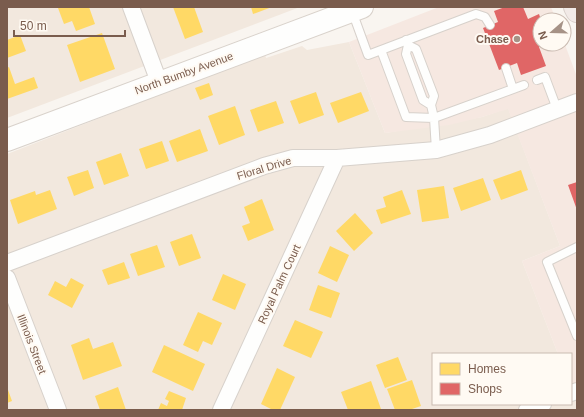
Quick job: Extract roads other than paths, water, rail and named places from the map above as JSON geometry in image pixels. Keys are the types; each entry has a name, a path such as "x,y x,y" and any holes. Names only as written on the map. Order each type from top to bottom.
{"highway":[{"path":"575,7 577,11"}],"street":[{"path":"130,7 159,82"},
{"name":"North Bumby Avenue","path":"7,140 346,10"},
{"name":"Floral Drive","path":"7,263 264,166 293,158 337,158 436,150 490,135 577,102"},
{"name":"Royal Palm Court","path":"221,410 337,158"},
{"name":"Illinois Street","path":"7,278 58,410"},
{"path":"527,410 540,405"}],"lane":[{"path":"346,10 368,55 407,43 476,14 485,17 490,25"},
{"path":"407,43 416,49 434,96 432,105 436,150"},
{"path":"407,43 406,54 423,100 432,105"},
{"path":"381,50 406,117 434,118 524,85"},
{"path":"506,68 513,89"},
{"path":"537,80 545,77 557,110"},
{"path":"576,332 547,262 577,247"}],"place":[{"name":"Chase","path":"517,39"}]}
